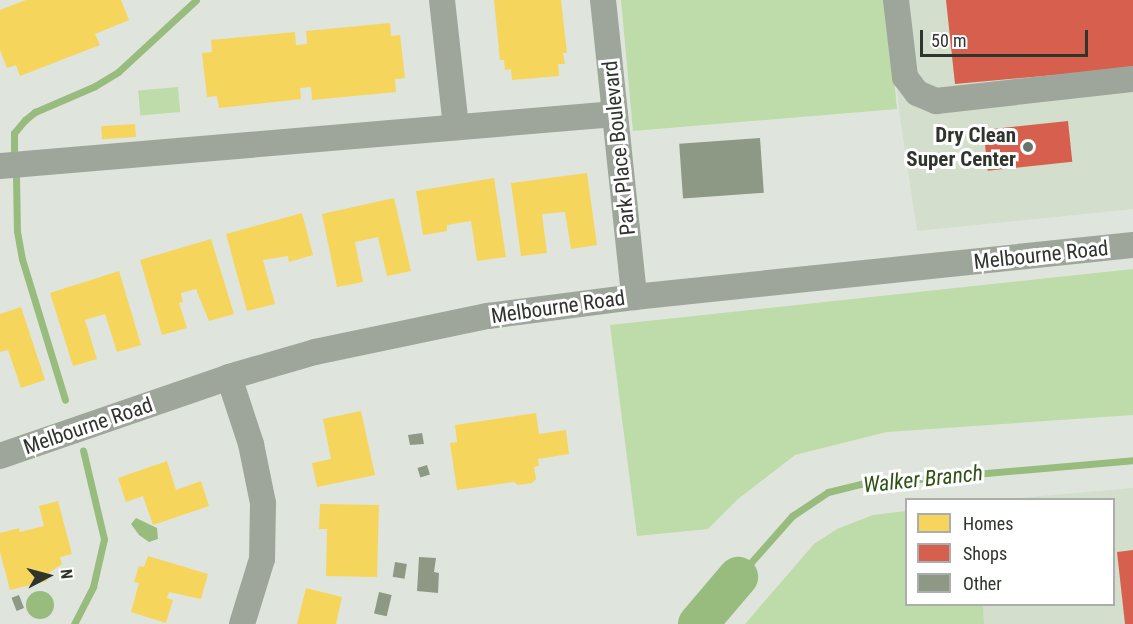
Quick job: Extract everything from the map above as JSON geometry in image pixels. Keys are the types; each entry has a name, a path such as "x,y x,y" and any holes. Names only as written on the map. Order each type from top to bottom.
{"street":[{"path":"442,0 456,126"},
{"name":"Park Place Boulevard","path":"603,0 634,297"},
{"path":"896,0 904,77 917,93 936,101 1133,79"},
{"path":"0,166 615,114"},
{"name":"Melbourne Road","path":"0,456 229,377 315,352 407,331 488,316 634,297 1133,245"},
{"path":"229,377 251,444 264,512 262,559 242,624"}],"shaded area":[{"path":"621,0 886,0 897,109 633,131"},
{"path":"887,0 1133,0 1133,209 917,231 900,117"},
{"path":"178,87 180,112 140,115 138,90"},
{"path":"1133,269 1133,415 887,432 795,455 738,499 708,529 637,536 610,325"},
{"path":"1133,488 1133,624 984,624 983,606 1115,606 1115,498 1018,498"},
{"path":"905,511 905,606 983,606 984,624 745,624 814,544 837,529 873,515"},
{"path":"136,518 157,528 158,539 149,542 139,535 131,524"},
{"path":"40,591 50,595 54,605 50,615 40,619 30,615 26,605 30,595"}],"building: Homes":[{"path":"26,0 121,0 129,20 95,34 100,45 20,76 16,65 7,68 0,50 0,10"},
{"path":"494,0 561,0 567,53 563,53 565,64 558,64 559,76 512,80 511,69 505,70 504,60 500,60"},
{"path":"390,23 391,36 400,35 405,78 395,79 396,92 312,100 311,87 300,88 301,99 219,108 217,96 207,97 202,53 212,52 211,40 295,32 296,45 307,44 306,31"},
{"path":"135,124 136,137 102,139 101,126"},
{"path":"587,173 597,245 571,249 565,212 542,214 547,253 521,256 511,183"},
{"path":"494,178 506,257 477,261 471,221 447,225 447,231 423,235 416,191"},
{"path":"394,198 411,271 387,276 378,237 355,242 363,282 337,287 322,214"},
{"path":"302,213 313,255 289,262 288,256 263,260 275,304 247,311 226,234"},
{"path":"211,239 234,314 209,321 196,289 181,293 183,302 179,303 187,328 162,335 140,260"},
{"path":"119,271 141,345 117,352 105,314 85,320 97,359 73,366 50,293"},
{"path":"21,307 45,380 21,388 8,350 0,352 0,314"},
{"path":"361,411 375,475 317,487 312,463 331,459 323,419"},
{"path":"536,413 539,434 566,430 569,454 538,459 539,466 534,467 536,479 532,483 518,485 514,482 457,490 450,443 457,442 455,425"},
{"path":"167,461 176,490 201,481 209,506 153,525 143,496 126,502 118,478"},
{"path":"58,501 72,554 60,557 62,564 50,572 47,581 10,590 0,552 0,533 19,528 20,532 44,526 39,506"},
{"path":"320,504 379,505 377,577 326,576 327,529 319,529"},
{"path":"148,556 208,574 201,599 169,592 167,598 173,600 166,623 131,612 139,583 134,582 139,566 144,567"},
{"path":"306,588 342,597 336,624 297,624"}],"building: Shops":[{"path":"946,0 1133,0 1133,68 955,84"},
{"name":"Dry Clean Super Center","path":"1068,121 1072,162 988,171 983,130"},
{"path":"1133,550 1133,624 1125,624 1117,552"}],"building: Other":[{"path":"760,138 764,193 683,199 679,144"},
{"path":"422,433 424,444 410,445 408,435"},
{"path":"427,465 430,475 420,477 417,468"},
{"path":"419,557 436,558 434,572 439,573 438,593 417,591"},
{"path":"395,562 407,564 405,579 393,577"},
{"path":"379,592 392,595 387,616 374,613"},
{"path":"19,595 24,608 17,611 12,598"}],"waterway":[{"path":"14,150 14,133 25,120 35,112 95,86 118,72 196,0"},
{"path":"16,176 17,231 22,259 65,400"},
{"path":"74,624 93,587 104,539 83,450"},
{"name":"Walker Branch","path":"738,577 792,516 828,492 861,484 1133,460"},
{"name":"Walker Branch","path":"698,624 738,577"}],"place":[{"name":"Dry Clean Super Center","path":"1028,147"}]}
